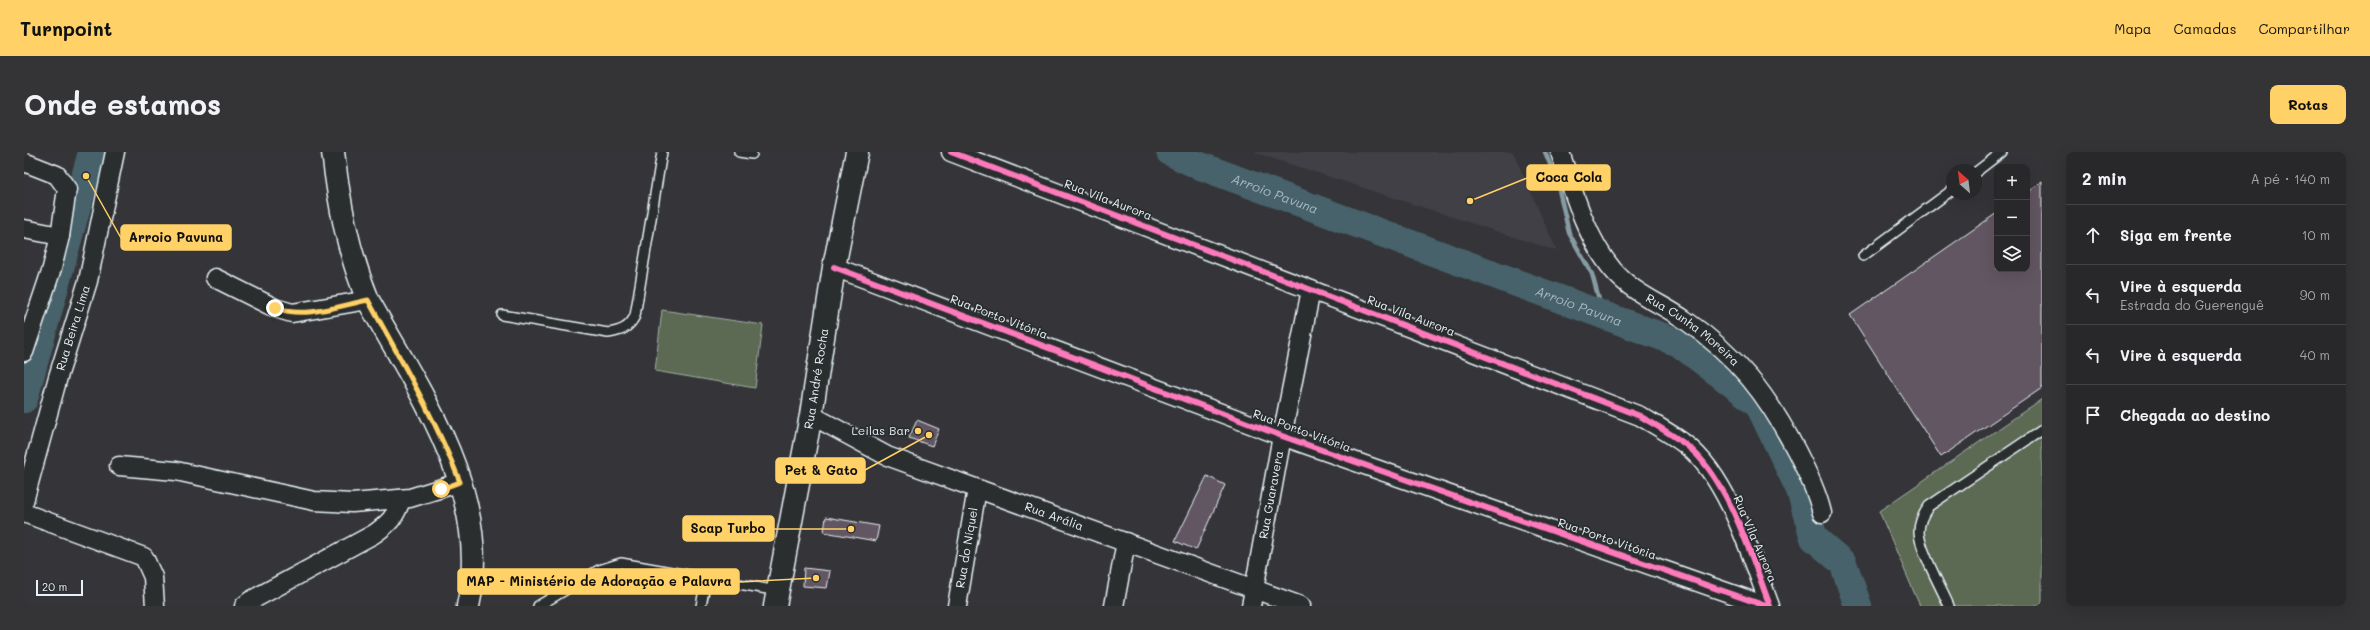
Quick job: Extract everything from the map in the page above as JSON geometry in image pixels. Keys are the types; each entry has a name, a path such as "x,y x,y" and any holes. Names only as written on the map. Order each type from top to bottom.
{"main road":[{"path":"333,152 350,253 368,300 424,402 445,444 460,482 472,540 472,571 468,606"},
{"name":"Rua André Rocha","path":"777,598 811,416 834,267 857,152"}],"street":[{"name":"Rua Beira Lima","path":"24,502 58,377 88,281 115,152"},
{"name":"Rua Vila Aurora","path":"951,152 1640,416 1687,446 1715,478 1737,520 1770,606"},
{"name":"Rua Cunha Moreira","path":"1560,152 1576,199 1605,261 1624,281 1684,319 1722,347 1741,366 1778,415 1812,483 1822,513"},
{"path":"24,162 51,171 57,175 67,189 60,236 52,268 25,344"},
{"path":"24,229 60,236"},
{"name":"Rua Porto Vitória","path":"834,267 1282,436 1766,606"},
{"path":"215,278 275,308 292,313 368,300"},
{"name":"Rua Guaravera","path":"1251,606 1282,436 1312,290"},
{"name":"Rua Arália","path":"811,416 887,456 1301,606"},
{"path":"119,466 176,471 314,501 352,503 401,499 460,482"},
{"name":"Rua do Níquel","path":"957,606 977,489"},
{"path":"244,606 250,601 374,534 390,523 397,513 401,499"},
{"path":"24,512 144,557 153,577 155,606"},
{"path":"1114,606 1126,542"}],"lane":[{"path":"502,315 608,333 619,332 632,323 635,316 662,152"},
{"path":"739,152 752,154"},
{"path":"1982,167 2002,152"},
{"path":"1863,256 1946,194"},
{"path":"1949,606 1922,544 1919,532 1924,513 1929,506 2042,430"},
{"path":"538,606 599,570 621,563 706,579 777,598"},
{"path":"701,606 706,579"}],"shaded area":[{"path":"1253,152 1513,152 1557,251"}],"green space":[{"path":"662,310 763,325 755,388 655,371"},
{"path":"2042,399 2042,606 1920,606 1879,511"}],"building":[{"path":"2042,182 2042,388 1941,457 1850,315 1994,215 1994,272 2030,272 2030,191"},
{"path":"917,420 939,429 932,446 909,438"},
{"path":"1207,476 1225,485 1196,550 1175,541"},
{"path":"826,517 879,526 876,541 824,532"},
{"path":"804,568 830,571 827,588 803,586"}],"waterway":[{"name":"Arroio Pavuna","path":"24,399 92,152"},
{"name":"Arroio Pavuna","path":"1170,152 1195,164 1679,343 1758,403 1800,490 1814,538 1843,563 1858,606"},
{"path":"1545,152 1557,181 1569,233 1592,274 1603,314"}],"cycle path":[{"path":"951,152 1640,416 1686,445 1701,459 1714,477 1726,497 1747,542 1770,606"},
{"path":"834,267 1282,436 1766,606"}],"place":[{"name":"Arroio Pavuna","path":"86,176"},
{"name":"Coca Cola","path":"1470,201"},
{"name":"Leilas Bar","path":"918,431"},
{"name":"Pet & Gato","path":"929,435"},
{"name":"Scap Turbo","path":"851,529"},
{"name":"MAP - Ministério de Adoração e Palavra","path":"816,578"}],"route":[{"path":"275,308 285,312 300,313 368,300 424,402 445,444 460,482 441,489"}]}
